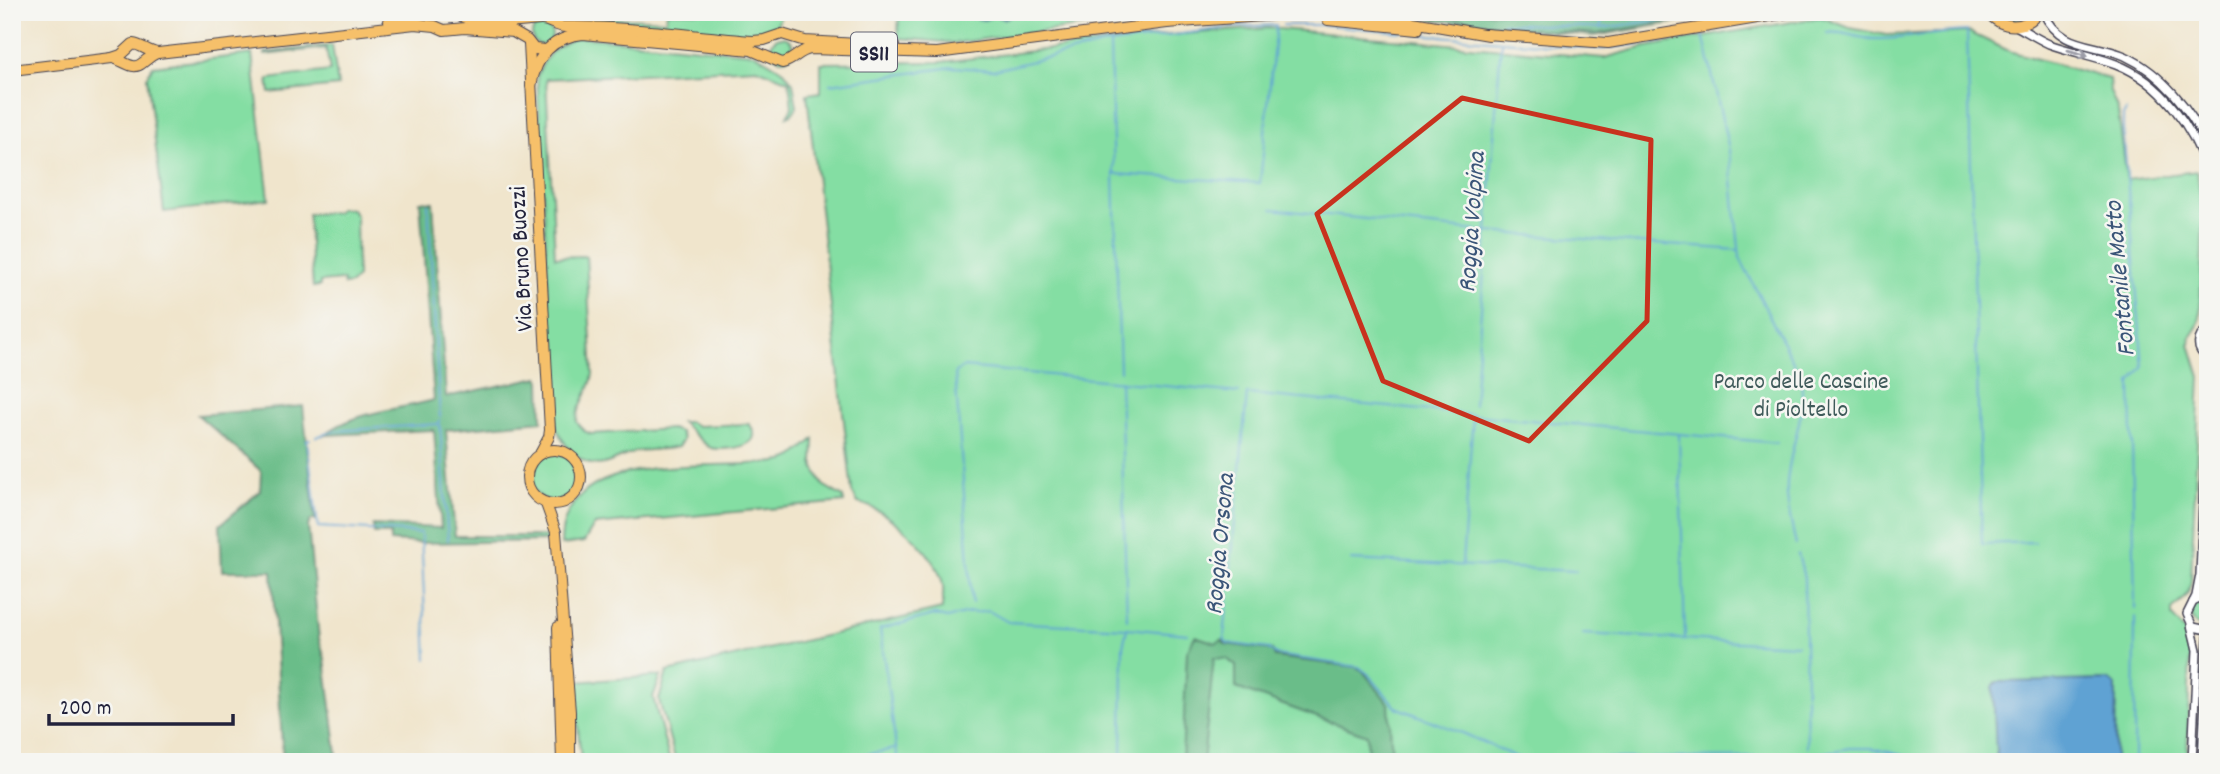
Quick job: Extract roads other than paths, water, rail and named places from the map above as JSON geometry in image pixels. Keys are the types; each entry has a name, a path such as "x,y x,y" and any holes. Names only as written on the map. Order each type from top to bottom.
{"main road":[{"path":"333,33 433,12 435,26"},
{"name":"SS11","path":"546,50 555,42 576,34 593,34 751,50 785,63 792,60 796,54 814,48 906,53 954,50 1167,23 1331,13 1401,20 1489,34 1608,43 1794,12"},
{"path":"1988,12 2000,23 2016,26 2028,22 2041,12"},
{"name":"SS11","path":"456,13 467,20 479,22 544,20 552,25 754,41 782,34 805,41 954,50"},
{"name":"SS11","path":"452,28 456,23 456,13"},
{"path":"528,42 527,29 533,22"},
{"path":"12,70 124,57 135,67 145,55 158,53 415,24 435,26 442,30 507,30 518,34 537,50 546,50"},
{"path":"552,25 556,31 555,42"},
{"path":"771,59 767,48 773,37"},
{"path":"791,37 796,45 796,54"},
{"name":"Via Bruno Buozzi","path":"528,42 550,430 540,454"},
{"path":"124,57 133,44 138,45 145,55"},
{"name":"Via Bruno Buozzi","path":"531,86 536,66 546,50"},
{"name":"Via Bruno Buozzi","path":"550,430 564,452"},
{"path":"567,501 557,505 546,504 534,496 526,481 530,464 540,454 553,450 564,452 574,460 581,475 578,490 567,501 559,517 556,532 570,712 570,762"},
{"path":"546,504 556,532"},
{"path":"559,578 562,762"}],"street":[{"path":"2041,12 2054,30 2065,38 2124,56 2153,75 2183,105 2196,122 2208,146"},
{"path":"2016,26 2047,43 2119,65 2149,83 2188,128 2208,172"},
{"path":"2207,327 2198,344 2206,357 2208,374"},
{"path":"2192,762 2197,650 2187,614 2196,596 2200,575 2208,382"},
{"path":"2193,602 2201,598 2208,599"},
{"path":"2191,625 2198,630 2208,629"},
{"path":"2202,762 2208,638"}],"water":[{"path":"964,12 1017,12 1004,19 995,15 984,20 967,16"},
{"path":"2109,680 2116,686 2115,762 2000,762 1996,754 1993,687 1996,682"}],"waterway":[{"name":"Roggia Volpina","path":"1502,30 1503,23 1601,28 1601,12"},
{"path":"1601,28 1720,12"},
{"path":"830,84 954,67 994,70 1102,45 1233,27 1276,25 1260,183 1114,174"},
{"path":"1283,25 1326,25 1403,32"},
{"path":"1827,33 1877,39 1967,31 1982,544 2034,542"},
{"path":"1415,34 1602,49 1703,34 1729,150 1740,258 1800,376 1801,413 1787,483 1796,545"},
{"name":"Roggia Volpina","path":"1474,405 1501,43"},
{"path":"1110,45 1120,371"},
{"name":"Fontanile Matto","path":"2126,111 2123,116 2123,129 2143,367 2131,382 2135,608"},
{"path":"428,204 440,417"},
{"path":"1272,209 1487,232 1738,250"},
{"path":"972,603 955,372 964,367 1239,393"},
{"path":"1120,381 1127,619"},
{"name":"Roggia Orsona","path":"1247,394 1224,638 1227,643 1269,649 1276,655 1359,667 1396,707 1520,759 1798,757"},
{"path":"1248,394 1777,443"},
{"path":"1462,564 1473,416"},
{"path":"316,437 333,431 439,424 440,421"},
{"path":"440,425 448,540"},
{"path":"1679,435 1685,638"},
{"path":"310,439 307,440 318,527 421,533 427,659"},
{"path":"1798,554 1804,578 1807,747"},
{"path":"1351,560 1576,571"},
{"path":"974,613 989,611 1008,622 1188,634"},
{"path":"898,762 880,629 934,615 947,618 973,612"},
{"name":"Fontanile Matto","path":"2134,762 2135,617"},
{"path":"1122,762 1123,646 1127,629"},
{"path":"1583,634 1797,645"},
{"name":"Roggia Orsona","path":"1807,756 1849,748 1871,748 1933,762"},
{"path":"825,762 895,749"}],"park label":[{"name":"Parco delle Cascine di Pioltello","path":"1801,394"}]}
